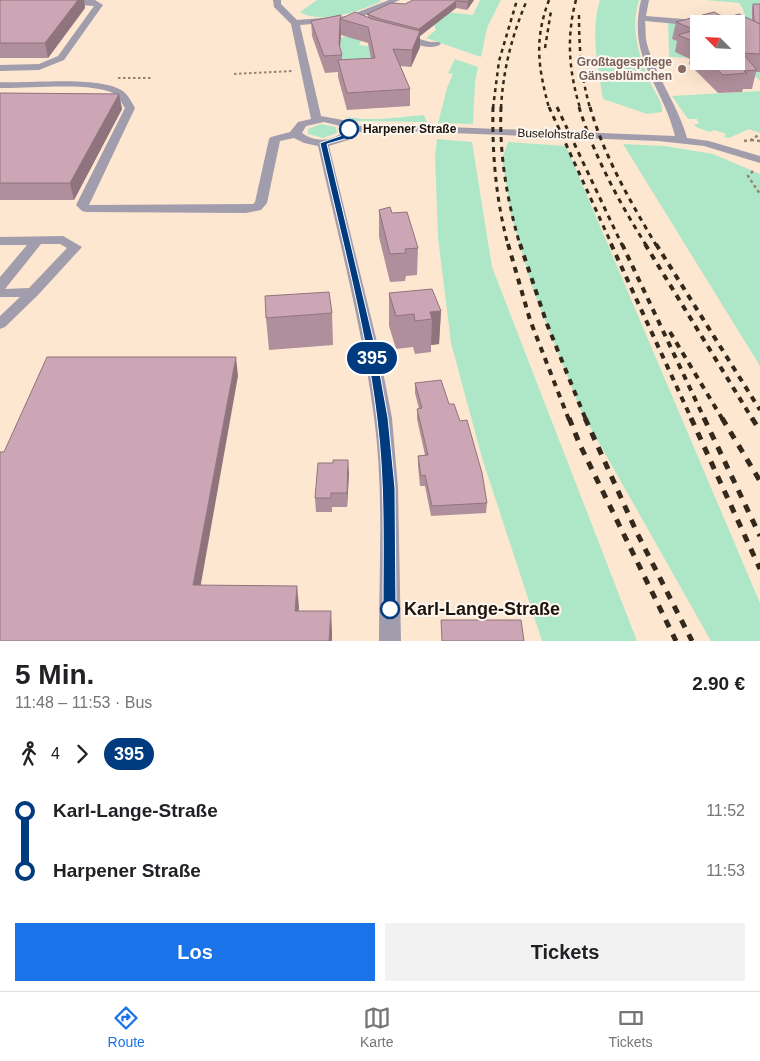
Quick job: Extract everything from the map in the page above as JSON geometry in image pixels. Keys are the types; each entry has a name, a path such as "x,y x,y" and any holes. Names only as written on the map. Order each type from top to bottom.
{"street":[{"path":"277,0 277,5 295,23 316,120"},
{"path":"295,23 353,21 396,0"},
{"path":"645,0 641,18 642,42 648,62 676,118 682,140"},
{"path":"0,68 36,68 52,64 61,58 99,5 92,2 56,2"},
{"path":"641,18 690,22"},
{"path":"390,34 430,45 436,44"},
{"path":"0,85 90,86 118,92 125,100 130,108 84,200 82,205 86,208 246,209 256,207 261,203 275,139 296,134 306,141 323,143 346,136 349,129 338,121 316,120 302,124 296,131 296,134"},
{"name":"Buselohstraße","path":"349,129 400,128 682,140 729,149 758,164"},
{"path":"323,143 370,346 383,418 389,488 390,641"},
{"path":"0,286 38,240"},
{"path":"0,241 63,240 75,247 0,324"},
{"path":"0,293 33,292"}],"path":[{"path":"234,74 305,71"},
{"path":"751,140 760,141"},
{"path":"758,164 748,176 760,194"}],"green space":[{"path":"317,0 382,1 363,9 330,17 309,16 300,12"},
{"path":"480,0 501,0 487,28 481,57 426,38 436,30 434,25 445,12 473,15"},
{"path":"600,0 639,0 635,22 637,43 647,74 660,101 662,112 647,114 603,99 595,36"},
{"path":"705,0 760,0 760,81 745,66 746,23 743,9 739,3"},
{"path":"668,21 690,23 690,58 669,57"},
{"path":"348,36 361,41 359,45 378,48 381,57 361,58 353,70 321,42"},
{"path":"455,59 478,67 475,82 473,124 438,123 447,88 453,74 448,73"},
{"path":"760,91 760,133 749,129 729,138 724,137 726,134 714,130 710,132 696,127 694,124 699,124 697,119 688,119 672,96"},
{"path":"336,113 367,119 424,115 427,122 356,121"},
{"path":"321,124 336,127 337,133 323,138 308,134 308,129"},
{"path":"437,139 472,142 492,267 637,641 542,641 482,458 451,343 438,237 435,156"},
{"path":"508,142 566,146 760,603 760,641 711,641 581,411 533,290 511,215 502,159"},
{"path":"623,144 665,146 713,154 760,174 760,366"}],"building":[{"path":"0,0 78,0 45,43 0,43"},
{"path":"413,0 469,0 468,2 456,1 419,29 367,14 391,3 405,4"},
{"path":"753,4 760,4 760,24 754,21"},
{"path":"355,12 372,19 420,31 412,50 393,49 410,89 347,93 338,60 375,58 368,27 340,19"},
{"path":"714,12 720,15 703,15"},
{"path":"341,15 339,44 342,55 324,56 311,21"},
{"path":"745,17 760,24 760,54 745,53"},
{"path":"690,18 690,28 676,22"},
{"path":"690,31 690,40 678,35"},
{"path":"745,56 757,70 744,71 747,73 723,75 718,70 745,70"},
{"path":"0,93 119,94 70,183 0,183"},
{"path":"390,207 392,213 407,212 418,248 405,249 406,253 390,254 379,210"},
{"path":"432,289 441,311 430,312 432,319 415,321 414,314 396,316 389,293"},
{"path":"329,292 332,313 266,318 265,296"},
{"path":"47,357 236,357 193,585 297,586 295,611 331,611 329,641 0,641 0,452 4,452"},
{"path":"441,380 449,404 454,404 460,421 467,420 482,473 487,503 432,506 425,475 421,476 418,456 428,455 417,409 422,408 415,383"},
{"path":"333,460 348,460 347,493 331,493 331,498 315,498 318,463 333,463"},
{"path":"441,620 521,620 524,641 442,641"}],"railway":[{"path":"493,108 499,61 517,0"},
{"path":"501,108 509,53 527,0"},
{"path":"549,0 541,28 539,54 542,79 549,108"},
{"path":"576,0 571,27 570,54 573,81 580,108"},
{"path":"545,48 551,11"},
{"path":"579,15 581,62 590,108"},
{"path":"549,107 612,245"},
{"path":"557,107 622,245"},
{"path":"579,107 592,143 608,178 646,245"},
{"path":"590,107 610,161 656,245"},
{"path":"493,108 496,177 500,211 508,245"},
{"path":"501,108 501,142 505,177 520,245"},
{"path":"508,244 530,320 569,420"},
{"path":"520,244 547,324 586,420"},
{"path":"611,244 692,420"},
{"path":"622,244 705,420"},
{"path":"645,244 753,420"},
{"path":"656,244 760,410"},
{"path":"670,332 723,420"},
{"path":"569,418 580,445 676,641"},
{"path":"585,418 637,533 692,641"},
{"path":"691,418 760,569"},
{"path":"704,418 760,536"},
{"path":"722,418 760,481"},
{"path":"752,418 760,431"}],"bus line":[{"name":"395","path":"349,129 349,133 340,140 323,143 343,220 370,346 383,418 389,488 390,609"}],"place":[{"name":"Großtagespflege Gänseblümchen","path":"682,69"},
{"name":"Harpener Straße","path":"349,129"},
{"name":"Karl-Lange-Straße","path":"390,609"}]}
